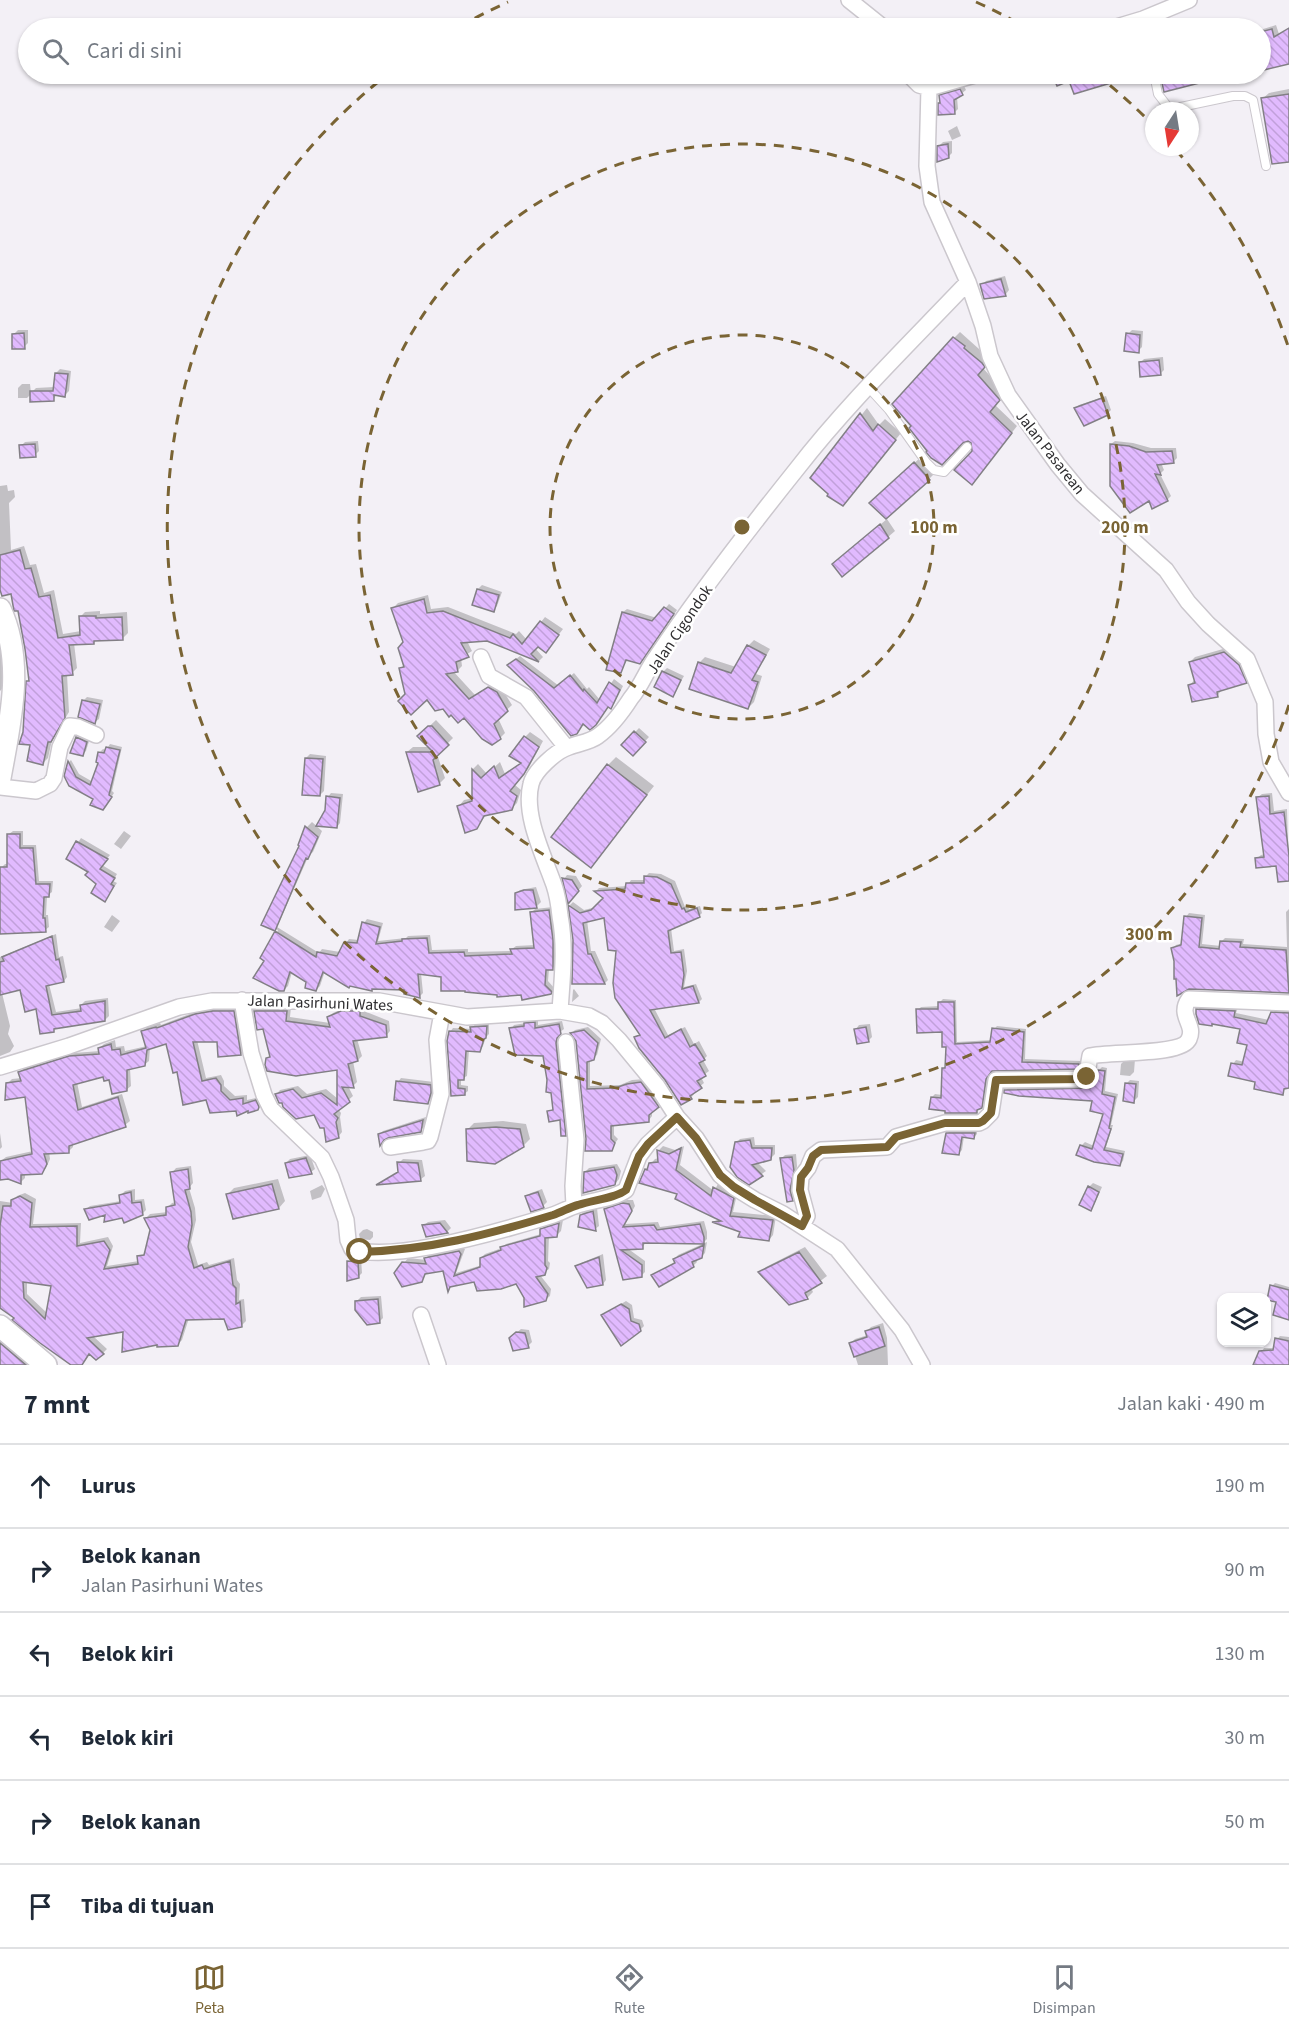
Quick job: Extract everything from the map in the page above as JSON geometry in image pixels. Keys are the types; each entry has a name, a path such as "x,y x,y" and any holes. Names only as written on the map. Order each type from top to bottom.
{"street":[{"path":"849,0 872,18"},
{"path":"1155,18 1189,0"},
{"path":"918,84 929,88 943,84"},
{"name":"Jalan Pasarean","path":"929,88 927,166 932,202 968,282 994,366 1008,395 1082,494 1166,570 1188,602 1208,624 1247,659 1265,702 1266,734 1271,762 1289,793"},
{"name":"Jalan Cigondok","path":"560,1011 563,972 561,918 555,886 541,853 531,810 532,778 566,747 598,736 613,723 643,683 661,650 798,467 868,387 968,282"},
{"path":"0,609 10,640 13,691 0,778"},
{"path":"481,657 489,676 526,697 566,747"},
{"path":"0,787 30,792 43,788 53,781 58,753 69,727 78,727 96,735"},
{"path":"242,999 251,1053 264,1095 271,1109 321,1158 331,1177 346,1220 348,1240 352,1249 360,1252 398,1251 454,1242 622,1194 626,1190 639,1156 648,1144 677,1117"},
{"name":"Jalan Pasirhuni Wates","path":"0,1067 69,1046 179,1007 212,1001 242,999 379,1001 467,1017 560,1011 589,1016 602,1023 657,1086 720,1175 734,1187 837,1249 902,1330 922,1365"},
{"path":"802,1226 807,1216 800,1190 801,1177 813,1156 821,1150 887,1147 896,1137 945,1123 979,1123 987,1119 991,1113 996,1080 1086,1079 1090,1056 1179,1047 1187,1043 1190,1037 1191,1031 1184,1013 1189,999 1289,1003"},
{"path":"390,1147 427,1142 430,1137 441,1095 437,1040 442,1013"},
{"path":"566,1042 576,1140 574,1206"},
{"path":"421,1315 438,1365"},
{"path":"0,1326 46,1365"}],"lane":[{"path":"1156,84 1158,94 1168,107 1176,108 1239,95 1253,100 1266,166"},
{"path":"868,387 934,470 945,472 967,447"}],"building":[{"path":"1289,28 1289,64 1271,68 1271,29 1274,37"},
{"path":"1070,84 1107,84 1074,94"},
{"path":"1162,84 1195,84 1164,92"},
{"path":"960,89 963,95 954,100 955,114 938,115 939,95"},
{"path":"1289,94 1289,162 1272,164 1261,98"},
{"path":"948,144 949,158 937,162 937,146"},
{"path":"1001,279 1006,296 984,299 980,284"},
{"path":"24,333 25,349 12,349 12,334"},
{"path":"1126,333 1140,335 1139,353 1124,351"},
{"path":"953,337 985,367 978,375 1000,400 990,412 1012,433 972,485 954,470 972,451 971,443 968,441 963,443 942,465 926,452 909,428 911,426 892,404"},
{"path":"1159,360 1161,375 1140,377 1139,362"},
{"path":"55,373 68,374 65,397 54,395 54,401 30,402 30,391 53,391"},
{"path":"1102,398 1108,415 1084,426 1074,408"},
{"path":"860,413 873,431 878,424 896,440 843,506 827,496 828,494 810,478"},
{"path":"35,444 36,457 20,458 19,445"},
{"path":"1110,444 1129,446 1146,452 1172,451 1174,463 1157,465 1161,475 1155,474 1168,501 1152,509 1149,501 1130,513 1110,486"},
{"path":"914,462 930,480 886,519 869,503"},
{"path":"880,524 889,538 842,577 832,564"},
{"path":"20,550 25,569 31,568 39,597 50,595 58,638 80,635 79,616 122,617 123,640 69,645 73,675 62,676 65,718 51,742 48,742 43,765 27,761 30,745 19,744 23,732 26,681 29,681 18,611 14,611 11,594 2,596 0,590 0,555"},
{"path":"477,589 499,595 494,612 472,605"},
{"path":"424,599 427,613 443,611 510,638 513,634 522,644 540,621 559,635 546,653 538,647 531,654 539,662 487,641 461,643 469,657 456,662 458,672 446,674 469,699 488,687 497,692 508,711 494,724 501,739 492,745 482,739 464,718 458,723 443,709 435,711 427,700 411,715 398,701 405,694 399,668 404,667 398,648 403,642 391,608"},
{"path":"664,607 674,614 640,664 626,660 621,673 606,670 622,612 652,621"},
{"path":"747,645 766,655 752,680 758,682 748,709 689,689 698,662 731,673"},
{"path":"1224,652 1239,665 1247,683 1217,692 1218,697 1192,702 1188,685 1195,683 1189,662"},
{"path":"516,659 554,688 570,675 597,703 609,682 620,690 611,709 608,707 596,725 590,730 583,724 577,734 571,736 534,691 507,665"},
{"path":"662,671 681,680 673,697 654,687"},
{"path":"82,700 100,704 95,724 78,717"},
{"path":"428,726 432,726 449,745 433,760 440,785 418,792 406,752 433,752 417,736"},
{"path":"634,731 646,742 633,756 621,745"},
{"path":"524,736 539,747 524,774 510,791 517,796 512,810 484,816 477,829 465,833 457,806 472,801 472,769 481,778 494,766 499,778 521,763 509,756"},
{"path":"76,737 87,742 83,756 70,753"},
{"path":"106,747 120,750 109,795 112,797 103,810 90,805 93,799 69,786 64,776 68,761 76,777 90,785 98,763 96,762 98,752 104,753"},
{"path":"305,758 323,759 320,796 302,795"},
{"path":"607,764 647,795 591,868 551,837"},
{"path":"326,796 340,798 337,828 316,826 325,810"},
{"path":"1269,796 1270,814 1284,812 1289,856 1289,881 1278,882 1276,866 1256,868 1255,858 1264,857 1256,797"},
{"path":"305,826 318,837 308,859 306,858 275,931 261,925 299,846"},
{"path":"7,834 20,834 20,848 33,848 36,884 50,884 49,897 44,897 43,918 45,918 46,932 0,934 0,867 7,867"},
{"path":"76,841 108,859 100,869 115,878 111,884 114,886 105,902 91,893 96,884 85,875 88,872 66,859"},
{"path":"644,876 657,877 671,884 682,909 684,908 686,912 697,908 700,917 668,931 671,953 681,952 684,975 682,989 693,986 699,1003 650,1010 665,1038 681,1029 690,1047 695,1044 705,1060 699,1063 706,1076 697,1081 702,1088 690,1096 692,1099 681,1105 665,1080 639,1048 634,1037 640,1035 615,998 613,983 616,951 608,950 604,918 583,923 588,954 591,954 605,984 572,984 573,940 568,905 580,913 591,910 603,898 594,891 625,889 626,883 644,883"},
{"path":"562,878 572,880 579,891 568,904"},
{"path":"533,890 537,908 515,910 515,893"},
{"path":"549,910 553,940 553,970 546,970 545,985 552,992 551,994 522,1000 521,995 497,997 497,995 465,991 441,991 441,977 418,974 420,998 404,994 404,990 372,989 372,991 350,986 349,988 323,972 316,991 305,988 306,982 290,972 284,991 279,991 253,978 264,961 260,958 275,931 316,957 317,952 337,956 344,942 357,943 362,922 380,927 376,944 402,941 402,939 427,938 429,953 464,952 465,956 512,954 510,949 534,948 530,912"},
{"path":"1184,916 1202,918 1199,947 1219,949 1220,941 1241,942 1240,947 1286,950 1289,993 1189,989 1177,996 1171,948 1181,945"},
{"path":"52,936 56,960 59,959 64,982 46,986 52,1015 81,1011 80,1005 105,1001 105,1021 54,1029 54,1032 40,1034 36,1009 25,1012 20,990 0,995 0,962 4,961 2,957"},
{"path":"938,1002 954,1002 955,1044 990,1042 992,1028 1024,1032 1022,1062 1079,1064 1078,1069 992,1071 986,1079 982,1108 977,1110 977,1113 945,1113 945,1111 929,1109 931,1097 941,1098 942,1068 945,1068 946,1047 942,1047 942,1032 917,1033 916,1009 938,1009"},
{"path":"1196,1009 1235,1011 1234,1017 1266,1024 1271,1012 1289,1013 1289,1088 1284,1089 1283,1095 1254,1089 1255,1082 1228,1076 1231,1063 1242,1065 1247,1045 1237,1043 1240,1029 1199,1024"},
{"path":"234,1011 241,1055 218,1057 217,1042 193,1042 202,1081 216,1078 221,1085 221,1091 230,1100 243,1098 243,1104 256,1100 258,1110 237,1116 236,1111 210,1113 206,1100 183,1105 177,1072 173,1073 166,1044 147,1050 145,1066 127,1070 127,1091 112,1094 109,1080 104,1081 103,1077 73,1085 78,1110 118,1097 126,1127 69,1146 69,1153 44,1154 47,1164 42,1174 21,1175 21,1184 8,1179 0,1180 0,1161 32,1154 25,1097 5,1100 6,1083 21,1081 18,1072 69,1056 99,1054 98,1048 111,1044 112,1050 120,1049 121,1055 146,1048 141,1031 157,1028 195,1014"},
{"path":"254,1011 287,1011 286,1021 330,1027 327,1017 341,1011 360,1011 360,1016 386,1025 387,1037 353,1041 358,1061 348,1064 354,1088 342,1087 350,1102 334,1114 338,1118 336,1122 339,1138 326,1142 324,1128 320,1128 314,1115 296,1119 283,1107 282,1103 279,1103 275,1094 293,1089 302,1098 321,1093 337,1105 337,1070 296,1076 267,1071 266,1058 270,1057 263,1029 257,1030"},
{"path":"535,1022 535,1028 559,1024 561,1034 556,1043 566,1136 561,1136 560,1120 549,1122 547,1111 553,1110 551,1093 546,1092 547,1080 543,1056 515,1055 509,1028"},
{"path":"487,1026 486,1038 480,1052 466,1051 464,1080 458,1080 458,1088 465,1089 465,1095 451,1096 447,1041 449,1031 471,1032 470,1027"},
{"path":"866,1027 869,1042 857,1044 854,1029"},
{"path":"584,1030 598,1043 594,1060 587,1062 587,1089 615,1088 641,1082 659,1107 649,1115 649,1122 611,1126 611,1139 615,1143 612,1151 585,1151 586,1139 576,1041 570,1033"},
{"path":"1098,1070 1105,1071 1102,1094 1115,1097 1109,1128 1111,1129 1104,1150 1123,1154 1120,1166 1094,1162 1076,1155 1080,1145 1092,1149 1103,1114 1090,1111 1092,1101 1004,1093 1004,1090 1090,1088"},
{"path":"396,1081 431,1085 428,1104 394,1100"},
{"path":"1125,1083 1136,1084 1134,1103 1123,1101"},
{"path":"423,1120 421,1132 388,1138 380,1146 378,1134"},
{"path":"496,1127 520,1129 524,1147 495,1164 467,1161 466,1129"},
{"path":"946,1133 975,1133 974,1139 962,1137 959,1155 942,1153"},
{"path":"750,1140 752,1148 772,1148 771,1160 752,1165 763,1176 749,1185 737,1177 730,1167 735,1142"},
{"path":"681,1148 676,1170 711,1196 713,1187 734,1198 730,1216 773,1220 769,1241 738,1237 740,1232 712,1222 721,1221 675,1199 677,1194 639,1183 649,1163 658,1162 657,1150 669,1154"},
{"path":"792,1157 794,1171 790,1190 793,1201 787,1202 780,1158"},
{"path":"306,1158 312,1174 289,1178 285,1163"},
{"path":"397,1162 418,1163 421,1181 376,1185 398,1172"},
{"path":"614,1167 617,1175 615,1185 583,1193 584,1172"},
{"path":"188,1169 190,1189 185,1190 192,1225 188,1247 194,1268 202,1265 204,1269 230,1261 233,1285 236,1288 236,1304 240,1302 242,1327 228,1330 224,1319 186,1320 178,1346 157,1347 157,1345 122,1352 123,1332 87,1338 104,1354 96,1360 89,1354 82,1365 71,1365 40,1343 0,1308 0,1226 3,1206 11,1206 11,1200 20,1196 32,1203 30,1227 77,1226 77,1246 104,1241 110,1250 104,1269 138,1264 137,1256 144,1255 150,1230 144,1218 166,1215 166,1207 175,1205 170,1172","holes":["23,1282 51,1286 45,1319 24,1298"]},
{"path":"272,1184 279,1209 233,1219 226,1194"},
{"path":"1088,1186 1099,1192 1091,1211 1079,1205"},
{"path":"131,1192 132,1203 141,1202 143,1215 124,1223 122,1218 104,1222 105,1215 89,1220 84,1209 120,1203 119,1195"},
{"path":"538,1192 544,1208 531,1212 525,1196"},
{"path":"622,1203 629,1204 632,1211 623,1227 654,1225 657,1230 700,1224 704,1244 643,1243 643,1249 621,1250 642,1265 642,1277 623,1280 604,1209"},
{"path":"593,1211 596,1231 578,1227 580,1215"},
{"path":"440,1223 448,1233 426,1237 422,1225"},
{"path":"559,1223 557,1237 545,1238 547,1268 545,1275 536,1277 548,1294 546,1301 524,1307 524,1298 516,1284 501,1289 477,1291 474,1282 450,1287 448,1292 443,1271 425,1274 422,1282 402,1287 394,1273 402,1262 426,1264 424,1258 459,1251 461,1254 454,1276 480,1267 480,1258 501,1250 500,1247 540,1236 540,1229"},
{"path":"704,1245 702,1258 692,1262 694,1267 659,1287 651,1275 675,1263 673,1259"},
{"path":"799,1252 822,1283 805,1293 808,1299 789,1305 758,1272"},
{"path":"599,1257 603,1285 587,1288 575,1266"},
{"path":"347,1261 358,1262 359,1278 347,1281"},
{"path":"1270,1285 1289,1290 1289,1320 1273,1315 1276,1302 1271,1301 1271,1293 1268,1293"},
{"path":"378,1299 380,1323 367,1325 355,1310 355,1301"},
{"path":"621,1304 629,1309 631,1321 639,1324 641,1331 621,1346 601,1315"},
{"path":"879,1327 885,1346 854,1357 849,1343 867,1337 865,1331"},
{"path":"516,1332 525,1333 529,1348 513,1351 509,1338"},
{"path":"1275,1338 1289,1341 1289,1365 1253,1365 1259,1351 1273,1350"},
{"path":"0,1343 26,1365 0,1365"}],"route":[{"path":"360,1252 398,1251 454,1242 622,1194 631,1182 639,1156 648,1144 677,1117 696,1138 720,1175 734,1187 802,1226 807,1216 800,1190 801,1177 813,1156 821,1150 887,1147 896,1137 945,1123 979,1123 987,1119 991,1113 996,1080 1086,1079 1087,1077"}]}
